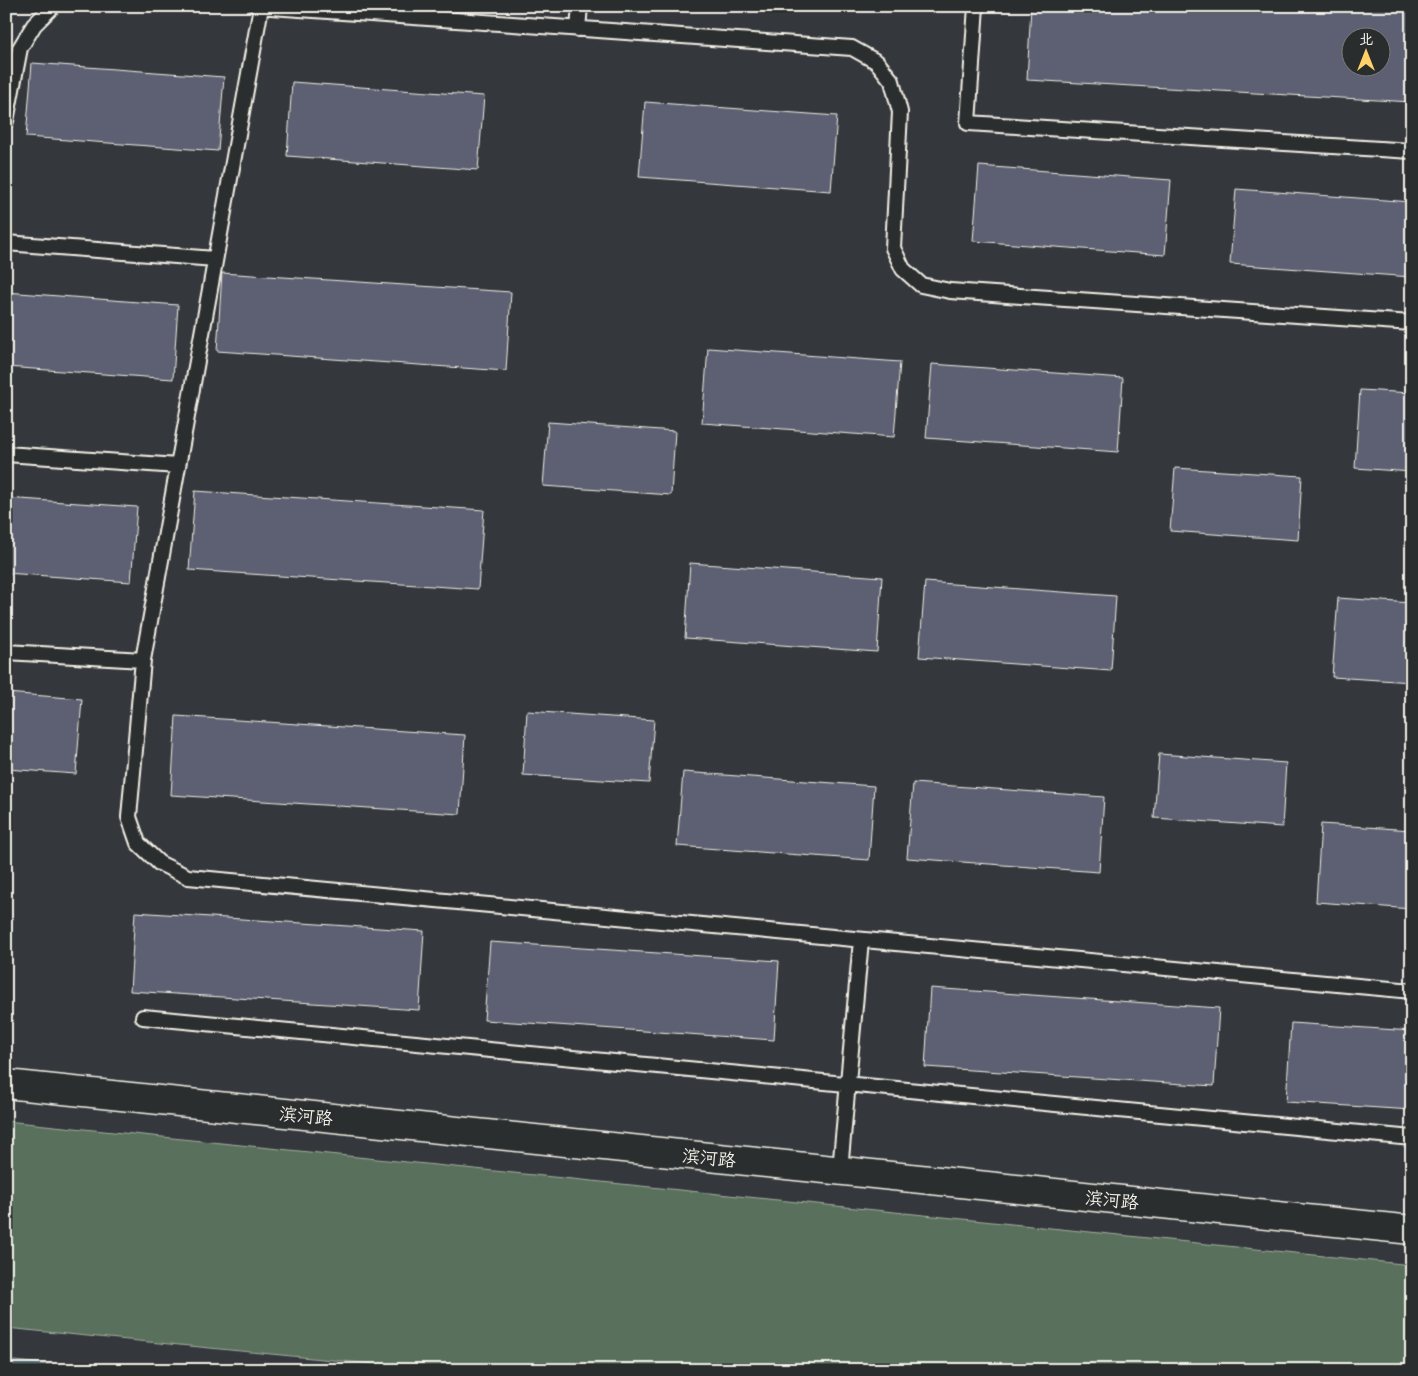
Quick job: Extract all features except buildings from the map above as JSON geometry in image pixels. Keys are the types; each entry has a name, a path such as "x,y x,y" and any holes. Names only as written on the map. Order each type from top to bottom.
{"street":[{"name":"滨河路","path":"6,1084 1412,1230"}],"lane":[{"path":"6,122 20,48 34,25 53,6"},
{"path":"256,6 852,48 877,62 892,81 900,112 893,248 904,269 921,285 950,291 1412,323"},
{"path":"578,28 580,6"},
{"path":"976,6 968,123 1412,151"},
{"path":"262,7 143,660 129,818 138,843 159,863 188,877 1412,992"},
{"path":"6,243 216,260"},
{"path":"6,454 178,466"},
{"path":"6,652 143,660"},
{"path":"840,1170 860,940"},
{"path":"143,1017 1412,1138"}],"green space":[{"path":"6,1121 1412,1265 1412,1370 434,1370 6,1328"}],"water":[{"path":"6,1360 98,1370 6,1370"}]}
